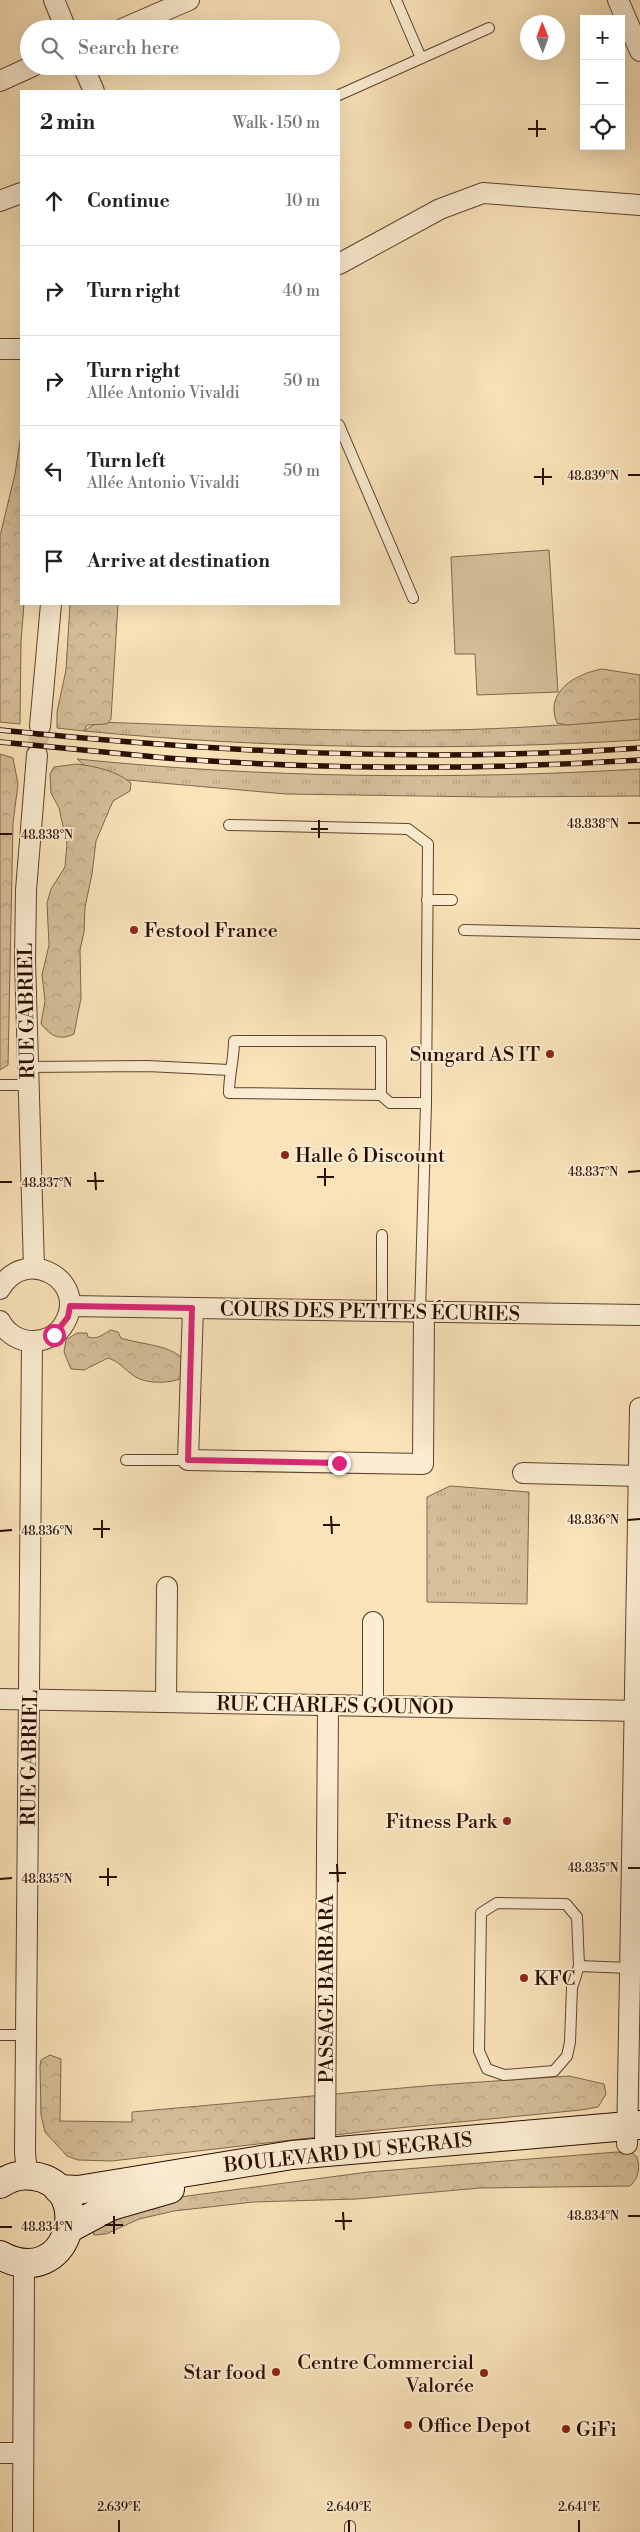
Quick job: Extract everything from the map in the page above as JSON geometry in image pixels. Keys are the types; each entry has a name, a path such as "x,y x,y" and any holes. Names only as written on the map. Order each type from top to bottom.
{"street":[{"path":"54,0 62,20"},
{"path":"143,20 189,0"},
{"path":"618,0 640,51"},
{"path":"0,81 20,72"},
{"path":"87,75 94,90"},
{"path":"0,201 20,193"},
{"path":"340,263 440,209 483,193 640,204"},
{"path":"0,349 20,349"},
{"path":"40,726 51,605"},
{"name":"RUE GABRIEL","path":"34,1268 25,960 26,890 37,755"},
{"path":"0,1289 12,1274 23,1269 34,1268 56,1276 64,1284 70,1306 65,1322 54,1335 32,1341 14,1336 0,1321"},
{"name":"COURS DES PETITES ÉCURIES","path":"70,1306 640,1315"},
{"path":"192,1308 188,1460 423,1464 422,1312"},
{"name":"RUE GABRIEL","path":"27,2175 26,2035 32,1341"},
{"path":"634,2134 630,1968 636,1910 640,1408"},
{"path":"523,1473 639,1476"},
{"path":"166,1702 167,1587"},
{"path":"373,1622 373,1706"},
{"name":"RUE CHARLES GOUNOD","path":"0,1699 637,1711"},
{"name":"PASSAGE BARBARA","path":"325,2152 328,1705"},
{"name":"BOULEVARD DU SEGRAIS","path":"58,2188 78,2190 244,2162 325,2152 634,2134"},
{"name":"BOULEVARD DU SEGRAIS","path":"70,2228 110,2206 162,2190 292,2172 441,2157 634,2134"},
{"path":"0,2184 14,2176 27,2175 44,2179 58,2188 68,2207 70,2228 58,2250 37,2262 12,2259 23,2453 22,2532"},
{"path":"0,2453 23,2453"}],"lane":[{"path":"396,0 421,58"},
{"path":"340,94 489,28"},
{"path":"340,427 413,598"},
{"path":"229,825 408,829 428,844 422,1312"},
{"path":"427,900 452,900"},
{"path":"464,930 640,934"},
{"path":"381,1095 381,1042 234,1041 234,1063 229,1070 229,1093 381,1095 390,1103 426,1103"},
{"path":"0,1086 27,1076 156,1066 229,1070"},
{"path":"382,1235 382,1311"},
{"path":"126,1460 188,1460"},
{"path":"497,1903 566,1904 577,1917 580,1966 572,1988 570,2042 567,2056 554,2071 504,2075 487,2069 479,2051 481,1913 497,1903"},
{"path":"580,1966 630,1968"},
{"path":"0,2035 26,2035"}],"green space":[{"path":"20,441 20,605 24,605 21,642 20,724 0,722 0,536 15,474"},
{"path":"549,550 558,692 477,695 475,654 455,654 451,557"},
{"path":"70,605 118,605 111,719 107,724 87,725 84,731 57,728 57,712 66,670"},
{"path":"602,669 640,675 640,719 567,725 557,723 554,712 555,702 564,686 582,675"},
{"path":"640,719 640,740 501,746 292,745 223,742 84,731 98,722 359,730 447,730 495,729"},
{"path":"0,754 13,758 18,784 13,823 8,1065 0,1070"},
{"path":"77,759 217,770 358,775 499,775 640,769 640,796 489,797 286,794 116,779 84,765"},
{"path":"77,764 112,772 131,783 130,791 113,801 96,841 80,950 81,998 74,1034 60,1037 48,1032 41,1024 45,1001 42,975 49,945 47,903 51,889 65,867 67,844 59,808 51,793 50,774 54,767"},
{"path":"111,1330 118,1332 121,1338 163,1348 178,1355 184,1360 182,1378 164,1382 144,1381 108,1358 84,1370 71,1369 64,1352 66,1340 77,1333 87,1333 88,1337 95,1338"},
{"path":"450,1486 529,1492 527,1604 427,1602 427,1497"},
{"path":"50,2055 61,2059 60,2121 132,2122 132,2112 436,2085 569,2076 604,2084 606,2094 598,2107 581,2110 378,2130 112,2161 78,2160 67,2156 45,2132 41,2115 40,2066 41,2060"},
{"path":"617,2152 632,2153 637,2157 638,2173 630,2186 480,2188 357,2199 253,2202 174,2211 139,2219 106,2234 94,2235 93,2231 98,2226 165,2199 368,2172"}],"tunnel":[{"path":"37,755 40,726"}],"railway":[{"path":"0,730 159,744 320,753 480,755 640,748"},
{"path":"0,742 166,758 344,767 522,766 640,760"}],"place":[{"name":"Festool France","path":"134,930"},
{"name":"Sungard AS IT","path":"550,1054"},
{"name":"Halle ô Discount","path":"285,1155"},
{"name":"Fitness Park","path":"507,1821"},
{"name":"KFC","path":"524,1978"},
{"name":"Star food","path":"276,2372"},
{"name":"Centre Commercial Valorée","path":"484,2373"},
{"name":"Office Depot","path":"408,2425"},
{"name":"GiFi","path":"566,2429"}],"route":[{"path":"54,1335 68,1317 70,1306 192,1308 188,1460 339,1463"}]}
